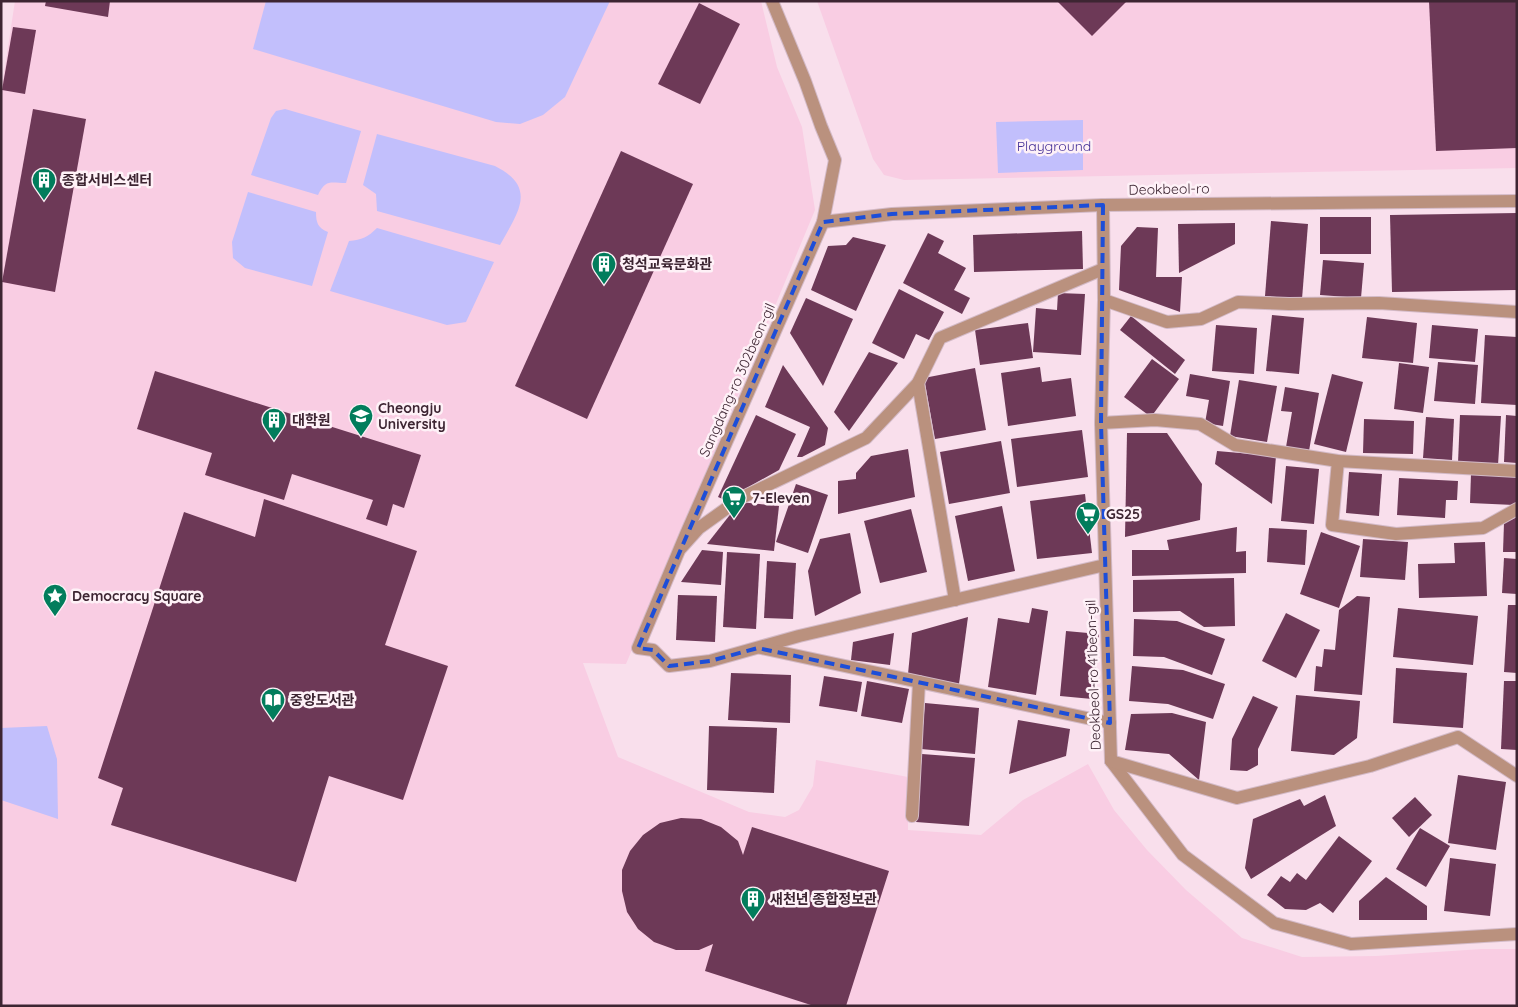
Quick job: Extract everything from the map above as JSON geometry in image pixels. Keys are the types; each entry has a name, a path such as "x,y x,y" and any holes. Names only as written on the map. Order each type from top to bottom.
{"street":[{"name":"Sangdang-ro 302beon-gil","path":"772,1 835,160 823,222 678,551 638,648 653,650 669,666 710,661 799,636 1105,565"},
{"name":"Deokbeol-ro","path":"823,222 892,214 1103,205 1517,201"},
{"name":"Deokbeol-ro 41beon-gil","path":"1103,205 1104,300 1101,423 1111,761 1237,798 1370,766 1458,737 1517,776"},
{"path":"678,551 699,528 741,498 866,438 918,383 940,338 1104,269"},
{"path":"1104,300 1168,322 1201,319 1238,302 1289,304 1373,303 1517,312"},
{"path":"918,383 955,600"},
{"path":"1101,423 1155,420 1200,424 1235,445 1338,462 1517,472"},
{"path":"1338,462 1332,525 1396,534 1483,528 1517,509"},
{"name":"Sangdang-ro 302beon-gil","path":"758,648 1110,723"},
{"path":"912,816 919,682"},
{"path":"1111,761 1183,855 1274,922 1351,944 1517,934"}],"highlighted area":[{"path":"1103,205 1101,423 1110,723 758,648 710,661 669,666 653,650 638,648 823,222 892,214"}],"shaded area":[{"name":"Cheongju University","path":"15,1 761,1 777,67 802,127 815,210 626,664 583,663 618,757 749,812 785,817 799,810 813,786 816,760 908,777 908,830 981,835 1023,800 1088,764 1114,810 1147,850 1186,890 1242,938 1302,957 1376,956 1482,949 1517,949 1517,1006 1,1006 1,93"},
{"path":"817,1 1517,1 1517,168 904,180 884,175 873,159"}],"green space":[{"path":"266,1 610,1 565,97 543,115 520,124 496,122 253,49"},
{"path":"285,109 361,131 346,183 326,184 318,195 251,175 271,118 276,111"},
{"name":"Playground","path":"1083,120 1083,170 998,173 996,122"},
{"path":"377,134 495,166 508,174 516,183 520,192 520,201 513,222 500,245 377,211 376,194 363,185"},
{"path":"248,192 316,212 318,225 328,232 312,286 245,268 233,258 232,242"},
{"path":"377,228 494,262 466,322 447,325 330,291 349,241 364,238"},
{"path":"47,726 57,759 58,819 1,800 1,728"}],"building":[{"path":"46,1 110,1 108,17 45,6"},
{"path":"1057,1 1127,1 1092,36"},
{"path":"1429,1 1517,1 1517,148 1436,151"},
{"path":"699,3 740,24 700,104 658,84"},
{"path":"13,27 36,30 25,94 2,90"},
{"name":"종합서비스센터","path":"33,109 86,119 55,292 2,282"},
{"name":"청석교육문화관","path":"621,151 693,184 587,419 515,386"},
{"path":"1517,213 1517,290 1392,292 1390,215"},
{"path":"1320,217 1371,217 1371,254 1320,254"},
{"path":"1271,221 1308,224 1302,299 1265,296"},
{"path":"1235,223 1235,244 1179,273 1178,224"},
{"path":"1137,227 1158,228 1156,277 1182,277 1180,312 1119,290 1121,246"},
{"path":"1082,231 1083,269 974,272 973,235"},
{"path":"928,233 944,241 938,253 966,268 954,290 970,298 962,314 903,283"},
{"path":"853,237 886,245 856,311 811,290 828,246 846,245"},
{"path":"1323,260 1364,263 1361,298 1320,295"},
{"path":"899,289 944,312 929,340 916,334 904,359 872,343"},
{"path":"1058,293 1085,294 1081,355 1033,352 1036,308 1057,310"},
{"path":"806,298 853,319 823,386 790,333"},
{"path":"1272,315 1304,318 1299,374 1266,371"},
{"path":"1131,316 1185,360 1175,374 1120,330"},
{"path":"1367,317 1417,323 1413,363 1362,358"},
{"path":"1028,323 1033,358 980,365 975,330"},
{"path":"1216,325 1257,328 1254,374 1212,371"},
{"path":"1432,325 1478,329 1475,362 1429,358"},
{"path":"1485,335 1517,337 1517,405 1481,403"},
{"path":"869,352 898,363 849,431 834,412"},
{"path":"1152,359 1179,379 1151,417 1124,397"},
{"path":"1438,362 1478,365 1475,404 1434,401"},
{"path":"1399,363 1429,367 1423,413 1394,409"},
{"path":"783,365 828,428 825,445 802,457 797,457 810,427 765,407"},
{"path":"1040,367 1042,382 1071,378 1076,416 1008,426 1001,373"},
{"path":"975,368 986,430 935,439 924,378"},
{"name":"대학원","path":"155,371 421,455 404,508 393,504 387,526 366,519 373,500 292,474 284,500 205,475 212,453 137,429"},
{"path":"1190,374 1230,381 1223,426 1205,423 1209,400 1186,396"},
{"path":"1332,374 1363,382 1346,452 1314,444"},
{"path":"1239,380 1277,386 1267,442 1230,436"},
{"path":"1285,387 1319,393 1309,451 1286,447 1292,412 1281,411"},
{"path":"756,415 796,434 779,470 725,500 718,497"},
{"path":"1460,415 1501,416 1498,465 1458,463"},
{"path":"1506,415 1517,416 1517,463 1504,462"},
{"path":"1426,417 1454,419 1452,460 1423,458"},
{"path":"1364,419 1414,421 1413,454 1363,453"},
{"path":"1082,430 1088,477 1017,487 1011,439"},
{"path":"1127,433 1167,433 1202,484 1200,520 1125,537"},
{"path":"1001,441 1010,493 949,504 940,452"},
{"path":"908,449 915,497 838,514 838,481 856,479 856,473 871,456"},
{"path":"1217,451 1276,456 1272,504 1215,464"},
{"path":"1286,466 1319,469 1314,524 1281,521"},
{"path":"1349,472 1382,474 1379,516 1346,513"},
{"path":"1471,474 1517,476 1517,503 1514,505 1470,503"},
{"path":"1399,478 1458,481 1457,500 1446,500 1445,518 1397,515"},
{"path":"796,484 828,495 808,553 776,542"},
{"path":"1085,494 1092,553 1037,559 1030,501"},
{"name":"중앙도서관","path":"264,499 417,551 385,645 448,666 403,800 329,776 296,882 111,825 123,788 98,778 184,512 255,537"},
{"path":"740,502 779,506 774,551 707,544"},
{"path":"1002,506 1015,571 968,581 955,516"},
{"path":"911,509 927,572 880,583 864,521"},
{"path":"1517,517 1517,552 1503,552 1504,523"},
{"path":"1237,527 1236,552 1246,551 1246,573 1132,576 1132,550 1169,550 1167,540"},
{"path":"1269,528 1307,530 1305,565 1267,562"},
{"path":"1321,532 1360,546 1339,608 1300,594"},
{"path":"850,533 861,593 815,616 808,571 820,539"},
{"path":"1363,539 1408,542 1405,580 1360,577"},
{"path":"1485,542 1487,596 1419,598 1418,564 1455,563 1454,543"},
{"path":"702,550 723,552 721,585 681,582"},
{"path":"727,552 760,554 756,629 723,627"},
{"path":"1504,558 1517,559 1517,594 1502,593"},
{"path":"767,561 796,563 793,619 764,618"},
{"path":"1234,578 1235,626 1204,627 1180,611 1133,612 1133,580"},
{"path":"678,595 717,596 715,642 676,640"},
{"path":"1357,596 1370,597 1362,695 1314,691 1316,666 1322,667 1324,649 1335,650 1339,610"},
{"path":"1508,605 1517,605 1517,673 1504,672"},
{"path":"1032,608 1048,611 1036,695 988,687 998,618 1029,623"},
{"path":"1398,608 1478,616 1473,665 1393,657"},
{"path":"1286,613 1320,630 1296,678 1262,661"},
{"path":"968,617 959,684 908,674 912,633"},
{"path":"1134,619 1177,621 1225,639 1212,675 1164,657 1133,656"},
{"path":"1066,631 1099,634 1092,699 1060,696"},
{"path":"894,633 890,665 851,660 853,642"},
{"path":"1132,666 1183,670 1225,684 1213,719 1168,704 1129,701"},
{"path":"1396,668 1467,673 1463,728 1393,723"},
{"path":"731,673 791,675 790,723 728,720"},
{"path":"824,676 862,682 857,712 819,706"},
{"path":"867,681 909,689 902,723 861,716"},
{"path":"1504,681 1517,681 1517,750 1501,749"},
{"path":"1296,695 1360,701 1357,738 1334,755 1291,751"},
{"path":"1253,696 1278,707 1258,749 1258,765 1247,771 1230,770 1232,739"},
{"path":"925,703 979,708 975,754 921,749"},
{"path":"1172,713 1206,722 1199,780 1169,754 1125,750 1131,714"},
{"path":"1018,720 1070,729 1066,756 1009,774"},
{"path":"709,726 777,728 774,793 707,790"},
{"path":"922,754 975,758 969,826 916,822"},
{"path":"1458,775 1506,782 1496,850 1448,843"},
{"path":"1325,795 1336,826 1251,879 1245,868 1253,819 1300,799 1304,806"},
{"path":"1415,797 1432,815 1409,837 1392,818"},
{"name":"새천년 종합정보관","path":"681,818 701,819 721,827 738,841 743,855 752,827 889,871 846,1006 814,1006 705,971 713,944 699,950 676,950 654,942 638,929 627,912 622,891 622,870 630,851 643,835 660,823"},
{"path":"1420,828 1450,846 1426,887 1396,869"},
{"path":"1339,836 1372,861 1333,913 1320,903 1306,910 1285,909 1267,895 1281,876 1290,882 1297,873 1306,880"},
{"path":"1450,858 1496,864 1490,916 1444,911"},
{"path":"1386,877 1427,906 1427,920 1359,920 1359,901"}],"place":[{"name":"종합서비스센터","path":"44,201"},
{"name":"청석교육문화관","path":"604,285"},
{"name":"Cheongju University","path":"361,437"},
{"name":"대학원","path":"274,441"},
{"name":"7-Eleven","path":"734,519"},
{"name":"GS25","path":"1088,535"},
{"name":"Democracy Square","path":"55,617"},
{"name":"중앙도서관","path":"273,721"},
{"name":"새천년 종합정보관","path":"753,920"}]}
